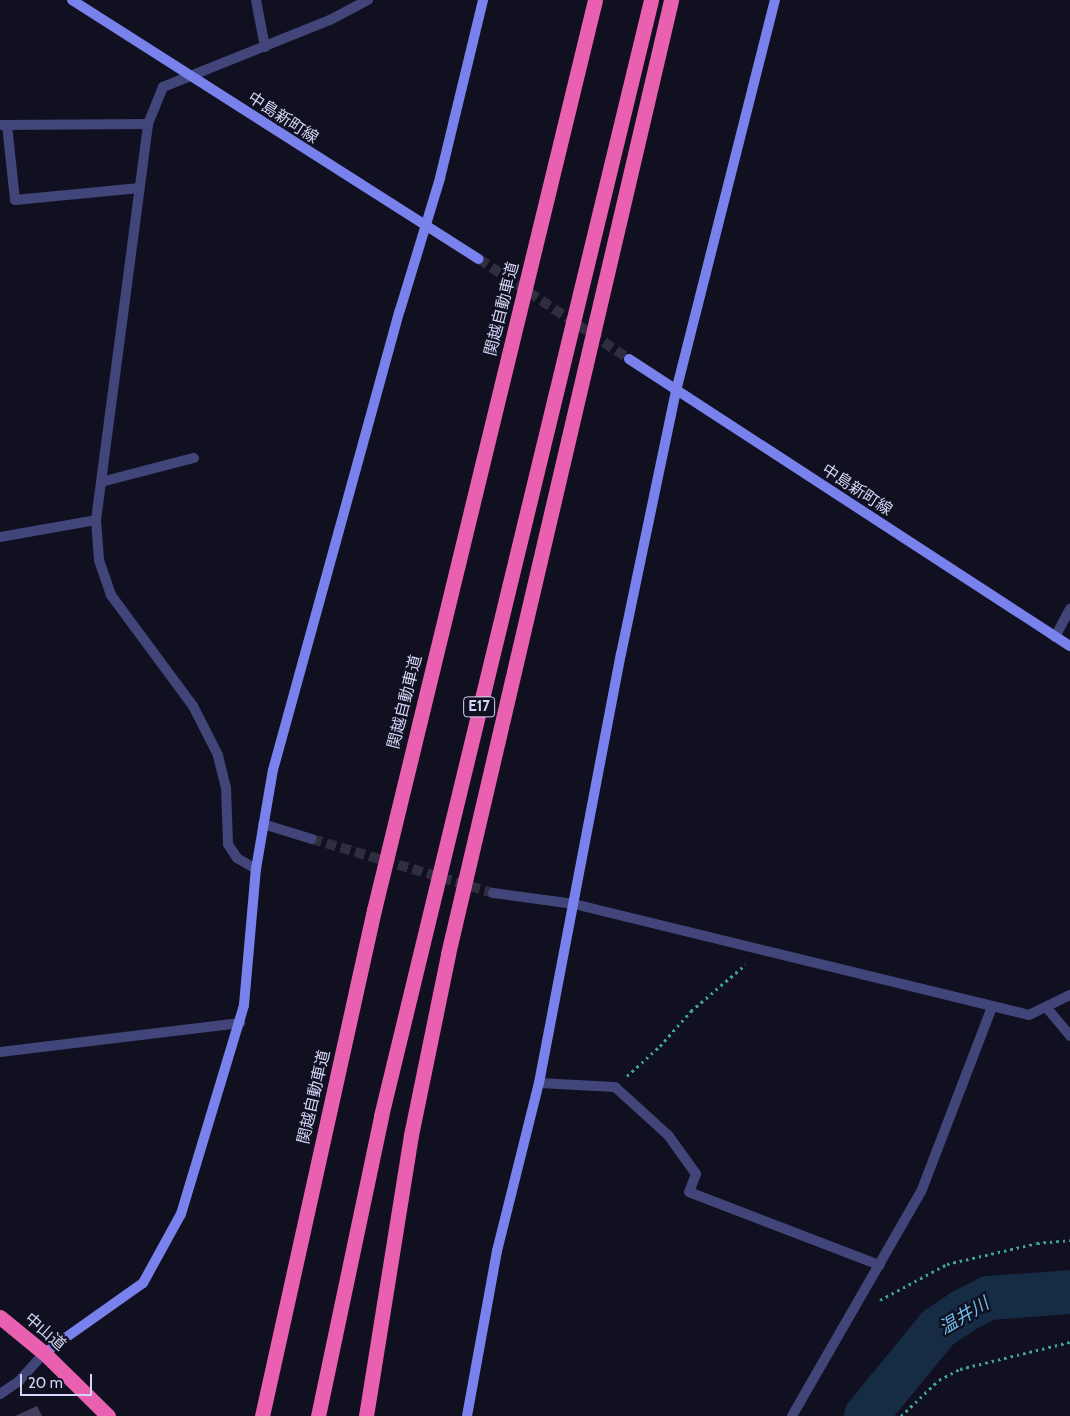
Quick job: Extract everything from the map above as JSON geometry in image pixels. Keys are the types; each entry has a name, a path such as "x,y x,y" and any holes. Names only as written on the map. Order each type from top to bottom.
{"highway":[{"name":"関越自動車道","path":"262,1416 387,854 596,0"},
{"name":"E17","path":"318,1416 381,1116 651,0"},
{"path":"366,1416 411,1135 448,954 671,0"},
{"name":"中山道","path":"0,1317 44,1353 108,1416"}],"street":[{"name":"中島新町線","path":"72,0 479,259"},
{"path":"256,0 265,47"},
{"path":"256,869 237,858 228,844 226,788 218,755 194,706 112,595 99,560 96,520 148,124 163,87 265,47 368,0"},
{"path":"0,1394 19,1381 44,1353 143,1284 181,1214 244,1006 256,869 273,770 400,310 426,226 483,0"},
{"path":"468,1416 497,1251 539,1083 621,654 676,391 775,0"},
{"path":"139,188 14,200 3,125 148,124"},
{"name":"中島新町線","path":"628,358 1070,646"},
{"path":"101,482 194,458"},
{"path":"0,537 96,520"},
{"path":"1055,636 1070,609"},
{"path":"263,824 312,839"},
{"path":"493,893 574,904 1029,1015 1070,995"},
{"path":"792,1416 921,1192 992,1007"},
{"path":"1046,1007 1070,1036"},
{"path":"0,1052 240,1024"},
{"path":"539,1083 615,1087 668,1135 696,1174 689,1192 879,1265"}],"path":[{"path":"615,1087 660,1046 691,1011 762,950"},
{"path":"875,1303 947,1264 1037,1243 1070,1240"},
{"path":"901,1416 939,1380 960,1369 1070,1342"}],"building":[{"path":"37,1406 42,1416 15,1416"}],"waterway":[{"name":"温井川","path":"866,1416 938,1328 963,1311 989,1298 1070,1292"}],"tunnel":[{"path":"479,259 629,359"},
{"path":"312,839 493,893"}]}
